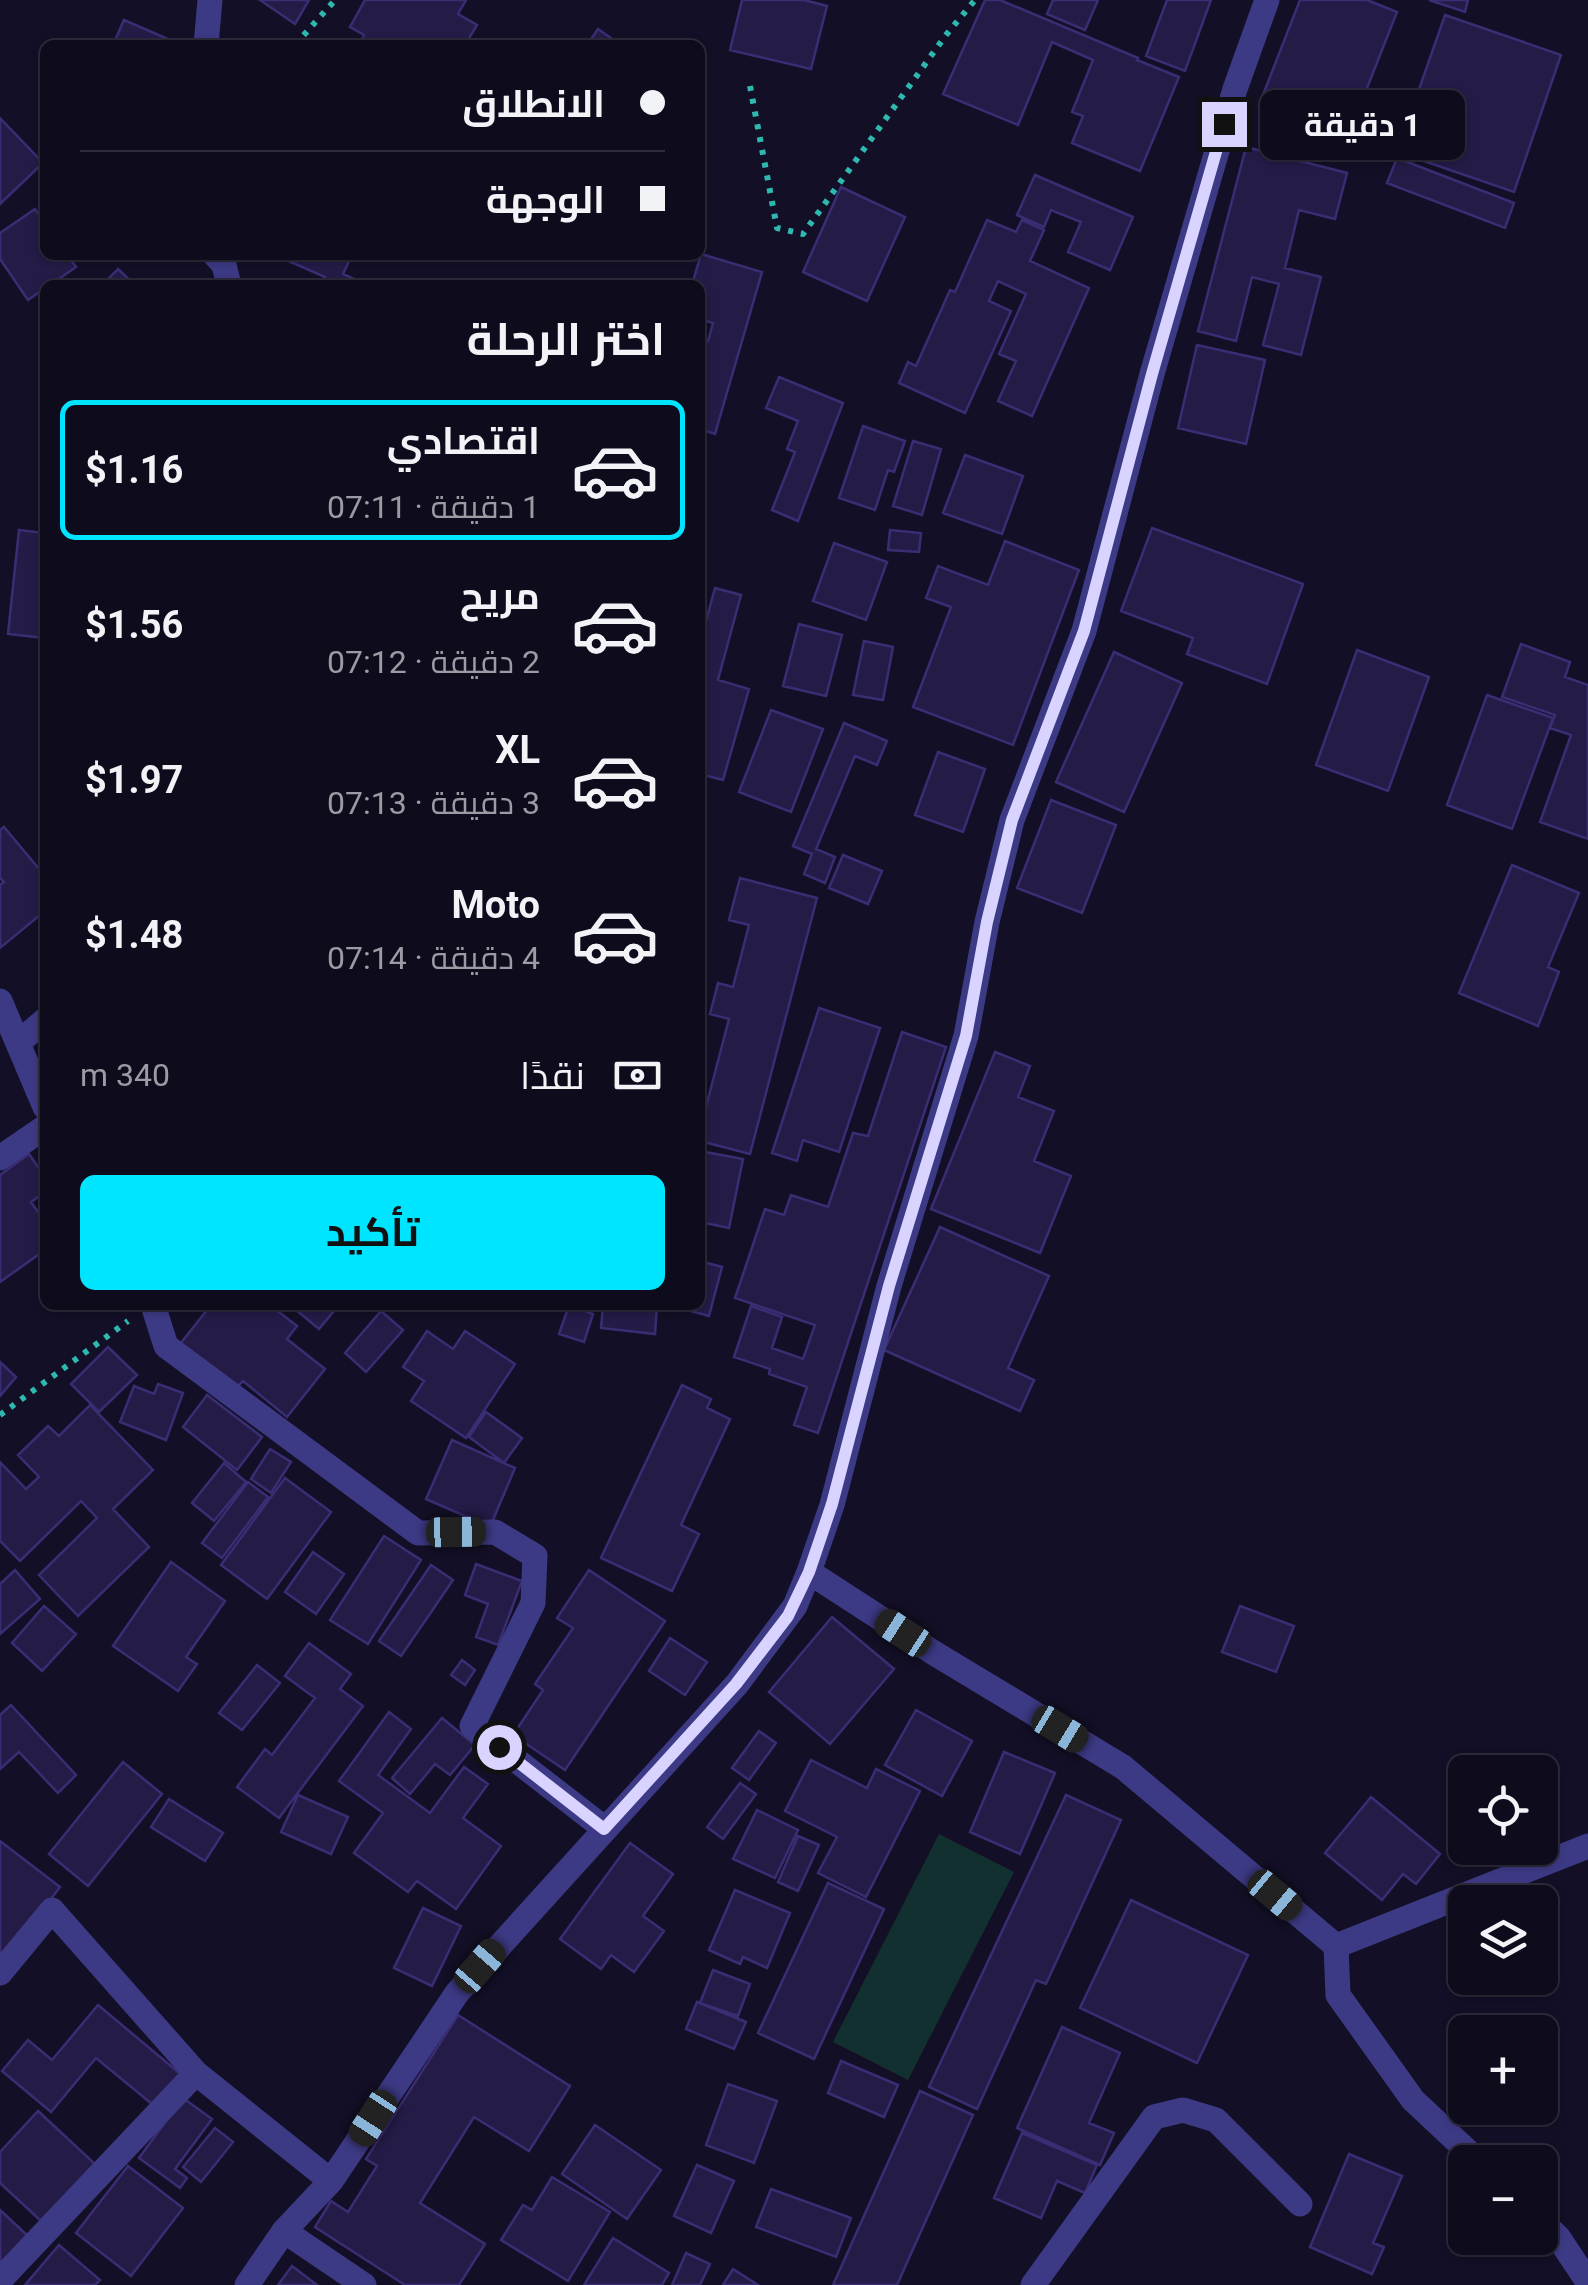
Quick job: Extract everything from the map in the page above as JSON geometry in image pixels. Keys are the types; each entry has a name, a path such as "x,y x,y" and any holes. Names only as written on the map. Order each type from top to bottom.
{"street":[{"path":"206,40 210,0"},
{"path":"247,2285 284,2232 331,2181 457,1994 736,1684 788,1616 809,1572 832,1504 889,1286 966,1036 987,922 1012,820 1084,631 1152,374 1235,89 1266,0"},
{"path":"0,1001 40,1095"},
{"path":"18,1042 40,1024"},
{"path":"0,1158 40,1130"},
{"path":"144,1310 166,1346 418,1533 495,1532 535,1556 534,1603 472,1726 604,1829"},
{"path":"809,1572 1123,1767 1336,1946 1338,1994 1413,2100 1461,2145"},
{"path":"1336,1946 1588,1846"},
{"path":"0,1973 52,1910 196,2073 331,2181"},
{"path":"0,2280 196,2073"},
{"path":"1033,2285 1154,2117 1183,2110 1216,2120 1300,2204"},
{"path":"284,2232 364,2285"},
{"path":"1558,2237 1588,2282"}],"path":[{"path":"300,40 334,0"},
{"path":"750,86 777,228 803,234 975,0"},
{"path":"0,1415 144,1310"}],"green space":[{"path":"939,1834 1014,1872 908,2080 833,2042"}],"building":[{"path":"260,0 309,0 295,24"},
{"path":"365,0 466,0 458,14 477,25 468,40 362,40 364,35 350,27"},
{"path":"742,0 804,0 827,6 811,69 730,50"},
{"path":"985,0 1000,0 1179,77 1140,171 1072,143 1083,116 1072,112 1093,60 1052,42 1018,125 943,94"},
{"path":"1053,0 1098,0 1085,30 1047,14"},
{"path":"1167,0 1211,0 1185,71 1146,56"},
{"path":"1300,0 1367,0 1397,12 1347,139 1259,105"},
{"path":"1429,0 1468,0 1465,12"},
{"path":"1445,15 1561,55 1514,192 1406,155 1419,117 1410,115"},
{"path":"124,20 168,39 168,40 115,40"},
{"path":"598,29 614,40 590,40"},
{"path":"0,118 40,160 40,166 0,204"},
{"path":"1246,147 1347,173 1335,219 1299,210 1285,268 1321,277 1301,355 1263,345 1279,284 1252,277 1236,341 1198,331"},
{"path":"1397,158 1514,203 1505,228 1387,183"},
{"path":"1035,175 1133,217 1110,270 1068,252 1081,222 1051,210 1044,227 1017,215"},
{"path":"841,187 905,217 867,301 803,272"},
{"path":"35,209 40,216 40,260 71,260 76,267 57,280 40,280 40,292 28,300 0,259 0,233"},
{"path":"987,220 1016,232 1022,220 1044,230 1030,261 1089,288 1032,416 998,401 1016,361 999,354 1026,294 998,281 989,301 1011,311 965,413 899,383 908,362 916,366"},
{"path":"705,255 762,272 715,434 705,431 705,340 708,341 713,323 705,321 705,280 693,280 699,260 705,260"},
{"path":"286,260 350,260 343,274 356,280 324,280 325,277"},
{"path":"118,269 130,280 107,280"},
{"path":"1197,345 1265,360 1246,444 1178,428"},
{"path":"779,377 843,403 798,521 772,510 795,452 787,449 798,421 766,408"},
{"path":"863,426 905,441 894,472 888,470 875,510 839,498"},
{"path":"913,441 941,449 922,515 893,506"},
{"path":"965,455 1023,476 1002,534 943,513"},
{"path":"1152,528 1303,584 1267,684 1187,654 1193,638 1121,611"},
{"path":"19,530 40,532 40,637 8,634"},
{"path":"890,530 921,533 919,552 888,550"},
{"path":"1005,541 1079,570 1013,745 913,707 951,607 926,598 938,566 988,585"},
{"path":"834,543 887,562 866,620 813,601"},
{"path":"715,588 741,595 718,680 749,689 723,780 705,775 705,625"},
{"path":"799,624 842,635 826,696 783,686"},
{"path":"864,641 893,647 883,700 853,695"},
{"path":"1521,644 1570,662 1565,677 1588,685 1588,839 1540,822 1571,735 1550,728 1555,715 1502,697"},
{"path":"1357,650 1429,677 1388,791 1316,765"},
{"path":"1114,652 1182,683 1124,812 1056,782"},
{"path":"1487,695 1553,718 1512,829 1447,805"},
{"path":"771,710 823,729 791,812 739,792"},
{"path":"844,723 887,741 877,765 855,756 816,849 835,857 825,883 804,874 812,854 793,846"},
{"path":"938,752 985,769 963,832 915,815"},
{"path":"1051,800 1116,825 1082,913 1017,888"},
{"path":"4,827 40,870 40,915 0,948 0,885 4,882 0,878 0,830"},
{"path":"843,855 882,871 868,904 829,888"},
{"path":"1512,865 1579,893 1548,967 1559,972 1538,1026 1459,993"},
{"path":"740,878 817,898 750,1154 705,1142 705,1111 729,1019 710,1014 718,983 733,987 749,925 729,920"},
{"path":"819,1008 880,1028 839,1152 803,1140 797,1161 772,1153"},
{"path":"902,1032 946,1047 818,1433 794,1425 807,1387 734,1357 751,1306 782,1317 772,1348 803,1359 815,1325 735,1298 765,1209 784,1215 791,1195 828,1207 853,1133 868,1136"},
{"path":"995,1052 1030,1066 1018,1097 1054,1111 1034,1161 1071,1176 1040,1253 931,1209"},
{"path":"705,1152 743,1159 729,1228 705,1223"},
{"path":"29,1154 40,1170 40,1196 31,1202 40,1215 40,1254 0,1282 0,1175"},
{"path":"940,1227 1049,1276 1008,1368 1034,1380 1020,1411 884,1350"},
{"path":"705,1262 722,1267 709,1316 687,1310 705,1310"},
{"path":"207,1310 276,1310 297,1326 287,1339 325,1369 287,1417 243,1381 236,1388 180,1344"},
{"path":"296,1310 335,1310 319,1329"},
{"path":"567,1310 593,1314 584,1342 559,1334"},
{"path":"603,1310 657,1310 655,1334 601,1328"},
{"path":"381,1311 403,1330 366,1372 345,1353"},
{"path":"427,1331 453,1349 465,1331 515,1364 466,1438 411,1401 424,1381 403,1367"},
{"path":"108,1347 137,1375 99,1412 71,1384"},
{"path":"0,1362 16,1377 0,1396"},
{"path":"158,1384 183,1393 166,1440 120,1422 134,1386 154,1394"},
{"path":"682,1385 711,1399 707,1408 730,1419 681,1525 699,1534 672,1591 601,1558"},
{"path":"207,1395 262,1437 237,1470 183,1427"},
{"path":"90,1405 153,1470 113,1509 149,1547 78,1616 39,1575 97,1518 81,1501 20,1561 0,1541 0,1462 26,1489 39,1477 18,1455 48,1426 59,1436"},
{"path":"486,1412 522,1438 504,1463 469,1437"},
{"path":"452,1440 515,1468 490,1527 426,1499"},
{"path":"270,1449 291,1462 271,1493 251,1479"},
{"path":"224,1463 246,1482 214,1521 192,1503"},
{"path":"285,1478 331,1512 267,1599 221,1565"},
{"path":"248,1482 268,1497 222,1558 202,1543"},
{"path":"384,1536 421,1560 368,1644 330,1620"},
{"path":"313,1552 344,1574 316,1614 285,1592"},
{"path":"171,1562 225,1601 186,1657 197,1664 178,1691 113,1646"},
{"path":"476,1564 522,1581 498,1645 476,1637 488,1604 465,1595"},
{"path":"431,1565 453,1580 401,1656 379,1641"},
{"path":"15,1570 40,1599 0,1634 0,1584"},
{"path":"589,1570 665,1621 565,1770 513,1735 543,1690 535,1684 573,1628 557,1618"},
{"path":"44,1606 76,1634 42,1671 12,1643"},
{"path":"1240,1606 1294,1626 1276,1672 1222,1652"},
{"path":"832,1617 894,1669 830,1744 769,1692"},
{"path":"670,1638 707,1662 685,1695 649,1671"},
{"path":"309,1643 351,1674 340,1689 363,1706 279,1818 237,1787 265,1749 272,1755 315,1698 285,1676"},
{"path":"462,1660 475,1670 465,1685 451,1675"},
{"path":"257,1665 280,1683 242,1730 219,1713"},
{"path":"11,1705 76,1775 58,1793 19,1752 0,1769 0,1715"},
{"path":"916,1710 972,1741 942,1796 885,1765"},
{"path":"389,1712 411,1729 378,1775 430,1813 464,1767 488,1784 463,1818 501,1846 456,1909 417,1881 408,1892 354,1853 383,1813 339,1781"},
{"path":"442,1718 475,1745 450,1775 435,1764 410,1794 392,1778"},
{"path":"759,1731 776,1743 749,1780 732,1768"},
{"path":"1004,1752 1055,1773 1020,1854 970,1832"},
{"path":"811,1760 867,1788 876,1769 920,1791 866,1897 818,1873 837,1837 785,1811"},
{"path":"123,1762 162,1794 88,1886 49,1854"},
{"path":"740,1783 756,1794 723,1839 707,1827"},
{"path":"298,1795 348,1817 331,1854 281,1832"},
{"path":"1066,1795 1121,1820 1046,1984 1036,1980 977,2109 929,2087"},
{"path":"1371,1797 1440,1854 1416,1884 1403,1874 1382,1900 1325,1853"},
{"path":"169,1799 223,1833 205,1861 151,1827"},
{"path":"757,1810 798,1830 775,1878 733,1859"},
{"path":"798,1836 819,1845 798,1891 778,1882"},
{"path":"0,1841 60,1887 0,1966"},
{"path":"630,1843 673,1874 643,1916 664,1931 634,1972 611,1955 601,1969 560,1939"},
{"path":"828,1883 884,1909 814,2059 758,2033"},
{"path":"735,1890 790,1913 767,1968 743,1957 740,1964 709,1950"},
{"path":"1131,1900 1248,1955 1197,2063 1080,2008"},
{"path":"423,1908 461,1926 432,1986 394,1968"},
{"path":"713,1970 750,1984 738,2016 700,2003"},
{"path":"697,2002 746,2022 734,2049 686,2029"},
{"path":"98,2005 184,2077 158,2109 96,2058 51,2112 2,2071 28,2040 52,2060"},
{"path":"458,2015 570,2086 529,2151 474,2117 420,2203 485,2244 459,2285 405,2285 315,2227 331,2201 348,2212 377,2166 366,2159"},
{"path":"1062,2027 1120,2053 1089,2123 1114,2133 1100,2165 1017,2128"},
{"path":"841,2061 898,2085 884,2117 828,2093"},
{"path":"728,2084 777,2101 754,2163 706,2145"},
{"path":"920,2091 973,2115 897,2285 833,2285"},
{"path":"183,2098 212,2119 175,2169 187,2178 180,2188 139,2158"},
{"path":"38,2111 95,2164 42,2222 0,2183 0,2152"},
{"path":"595,2125 661,2170 627,2219 562,2174"},
{"path":"215,2128 233,2142 201,2182 183,2167"},
{"path":"1022,2133 1097,2165 1085,2193 1057,2181 1041,2218 994,2198"},
{"path":"1349,2154 1402,2176 1373,2243 1384,2247 1372,2274 1310,2247"},
{"path":"697,2165 734,2181 711,2233 674,2216"},
{"path":"128,2166 183,2208 131,2276 76,2233"},
{"path":"552,2177 610,2212 568,2281 501,2240 523,2205 532,2210"},
{"path":"771,2189 851,2218 836,2257 756,2227"},
{"path":"0,2210 29,2237 0,2263"},
{"path":"613,2238 669,2273 662,2285 584,2285"},
{"path":"59,2245 100,2280 95,2285 25,2285"},
{"path":"686,2253 710,2264 700,2285 672,2285"},
{"path":"292,2266 317,2285 278,2285"},
{"path":"733,2269 758,2285 723,2285"}],"route":[{"path":"499,1747 604,1829 736,1684 795,1606 832,1504 889,1286 966,1036 987,922 1012,820 1084,631 1224,124"}]}
